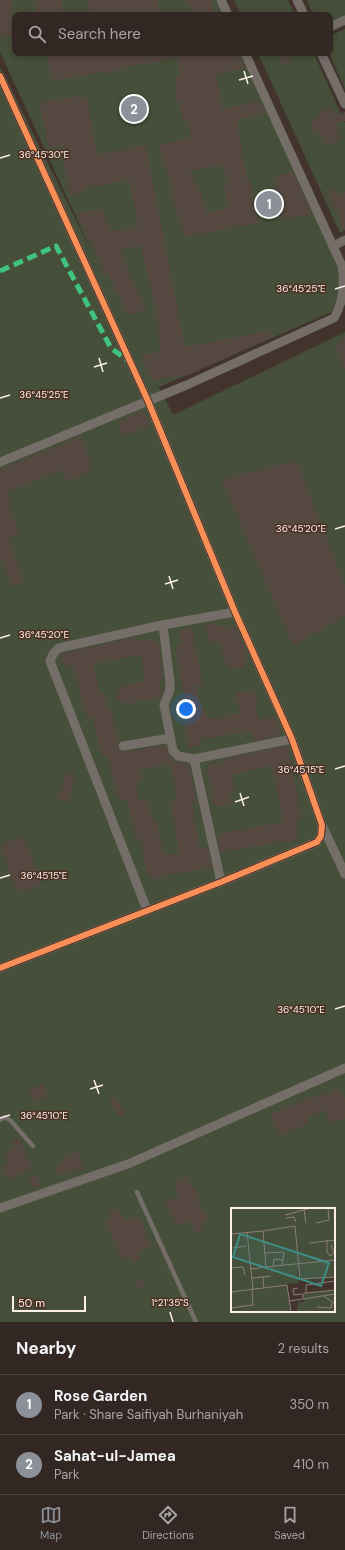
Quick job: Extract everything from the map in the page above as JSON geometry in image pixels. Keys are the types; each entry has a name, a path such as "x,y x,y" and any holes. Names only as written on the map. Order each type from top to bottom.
{"street":[{"path":"221,0 227,12"},
{"path":"298,0 303,12"},
{"path":"333,26 345,20"},
{"path":"0,462 148,401 334,318 339,310 344,277 342,266 246,56"},
{"path":"322,56 345,104"},
{"path":"0,76 148,401 235,612 292,739 322,825 345,874"},
{"path":"332,246 345,240"},
{"path":"147,910 50,661 53,654 59,648 163,625 235,612"},
{"path":"163,625 170,682 170,690 164,705 173,751 178,756 194,759 292,739"},
{"path":"123,746 171,738"},
{"path":"194,759 221,882"},
{"path":"0,968 221,882 317,842 322,836 322,825"},
{"path":"0,1208 128,1164 345,1068"}],"lane":[{"path":"0,1120 5,1117 11,1121 33,1146"},
{"path":"137,1192 196,1322"}],"green space":[{"path":"0,0 219,0 225,12 12,12 12,56 244,56 345,284 345,306 159,387 173,415 345,332 345,1322 0,1322 0,67 95,258 0,52"},
{"path":"234,0 288,0 294,12 240,12"},
{"path":"307,0 345,0 345,17 333,23 333,12 312,12"},
{"path":"345,29 345,89 330,56 333,56 333,35"},
{"path":"259,56 315,56 345,123 345,230 340,233"}],"building":[{"path":"0,0 11,0 12,36 0,38"},
{"path":"34,0 61,0 63,12 36,12"},
{"path":"86,0 157,0 160,12 136,11 90,12"},
{"path":"185,0 211,0 213,12 191,12"},
{"path":"47,56 240,56 245,68 216,74 223,109 260,101 266,114 237,120 247,180 250,180 258,223 185,237 171,196 174,194 158,145 191,138 188,120 183,121 179,101 176,102 174,94 177,93 174,78 180,77 177,58 133,66 105,74 104,72 52,81","holes":["222,165 228,184 224,185 228,208 207,213 201,193 190,171"]},
{"path":"279,56 290,56 291,62 281,65"},
{"path":"77,96 79,98 87,97 97,155 141,145 146,146 185,347 271,330 273,337 188,375 152,380 141,356 161,351 156,327 159,327 141,246 122,249 128,270 147,310 126,315 120,297 118,297 117,290 115,291 113,283 111,284 109,273 105,277 100,265 101,264 76,213 102,209 112,231 138,226 129,180 86,188 86,190 81,191 82,193 70,196 63,162 66,161 64,145 49,148 39,102"},
{"path":"333,107 335,115 345,112 345,121 337,123 341,140 327,146 324,145 321,135 313,132 311,125 313,118 319,117 318,111"},
{"path":"293,172 312,214 282,219 274,177"},
{"path":"335,188 337,195 345,192 345,229 343,230 337,209 334,210 328,190"},
{"path":"345,336 345,370 335,348"},
{"path":"144,411 150,425 123,437 117,422"},
{"path":"81,437 92,465 90,466 92,471 67,482 62,470 7,492 12,503 9,504 20,534 8,538 24,582 12,587 2,559 0,559 0,469"},
{"path":"297,460 345,586 345,616 293,646 221,479"},
{"path":"215,622 216,625 223,627 235,627 244,646 247,661 243,664 244,667 227,669 220,642 209,644 206,625"},
{"path":"192,627 203,685 196,686 201,709 205,708 207,719 240,713 235,694 255,690 258,703 255,704 259,719 275,716 281,735 253,741 251,732 231,734 200,740 201,745 189,748 184,725 188,724 187,722 189,721 176,653 178,645 181,644 180,630 184,630 183,628"},
{"path":"135,637 136,639 143,641 154,639 159,644 163,681 159,682 162,694 158,697 159,700 136,700 137,703 126,704 115,698 120,686 145,681 141,655 93,664 100,693 105,692 110,712 111,708 119,742 117,747 124,752 166,745 170,762 176,761 189,764 197,803 192,804 200,849 207,847 212,868 167,875 167,877 151,880 150,875 147,876 141,841 138,842 138,838 135,838 127,800 120,801 119,797 117,797 107,755 102,756 101,750 100,751 93,717 88,718 87,714 85,714 73,667 65,668 61,654","holes":["170,764 177,800 170,801 179,853 164,855 155,817 152,818 147,798 139,800 136,782 142,781 140,770"]},
{"path":"287,746 302,817 296,822 298,837 295,837 296,840 221,852 217,834 283,822 272,766 232,775 235,787 232,788 233,791 230,792 232,804 216,807 214,802 212,803 210,793 212,793 207,769 209,769 208,765 224,762 224,759"},
{"path":"74,772 75,782 67,803 56,798 64,781 62,774"},
{"path":"24,836 42,885 20,893 19,890 16,890 1,850 4,849 2,844"},
{"path":"43,1084 48,1097 35,1102 29,1090"},
{"path":"339,1087 345,1099 345,1118 331,1125 324,1110 306,1118 308,1124 279,1136 270,1114 316,1095 317,1098"},
{"path":"116,1097 125,1113 119,1116 109,1100"},
{"path":"19,1137 33,1169 7,1180 2,1167 9,1164 4,1151 15,1147 12,1140"},
{"path":"78,1151 83,1169 58,1176 54,1165 62,1163 61,1158"},
{"path":"37,1175 41,1185 33,1188 29,1178"},
{"path":"187,1175 193,1189 196,1188 199,1195 196,1197 208,1220 202,1223 204,1229 195,1233 190,1220 176,1226 165,1202 179,1196 173,1182"},
{"path":"118,1208 121,1217 123,1216 125,1220 137,1216 138,1218 140,1217 151,1246 138,1252 141,1258 132,1262 129,1257 123,1259 119,1253 105,1220 111,1217 109,1212"},
{"path":"143,1279 146,1287 137,1290 134,1282"}],"marked path":[{"path":"0,271 56,246 111,348 127,360"}],"cycle path":[{"path":"0,76 148,401 235,612 292,739 322,825 321,836 317,842 221,882 0,968"}],"place":[{"name":"Sahat-ul-Jamea","path":"134,109"},
{"name":"Rose Garden","path":"269,204"}]}
